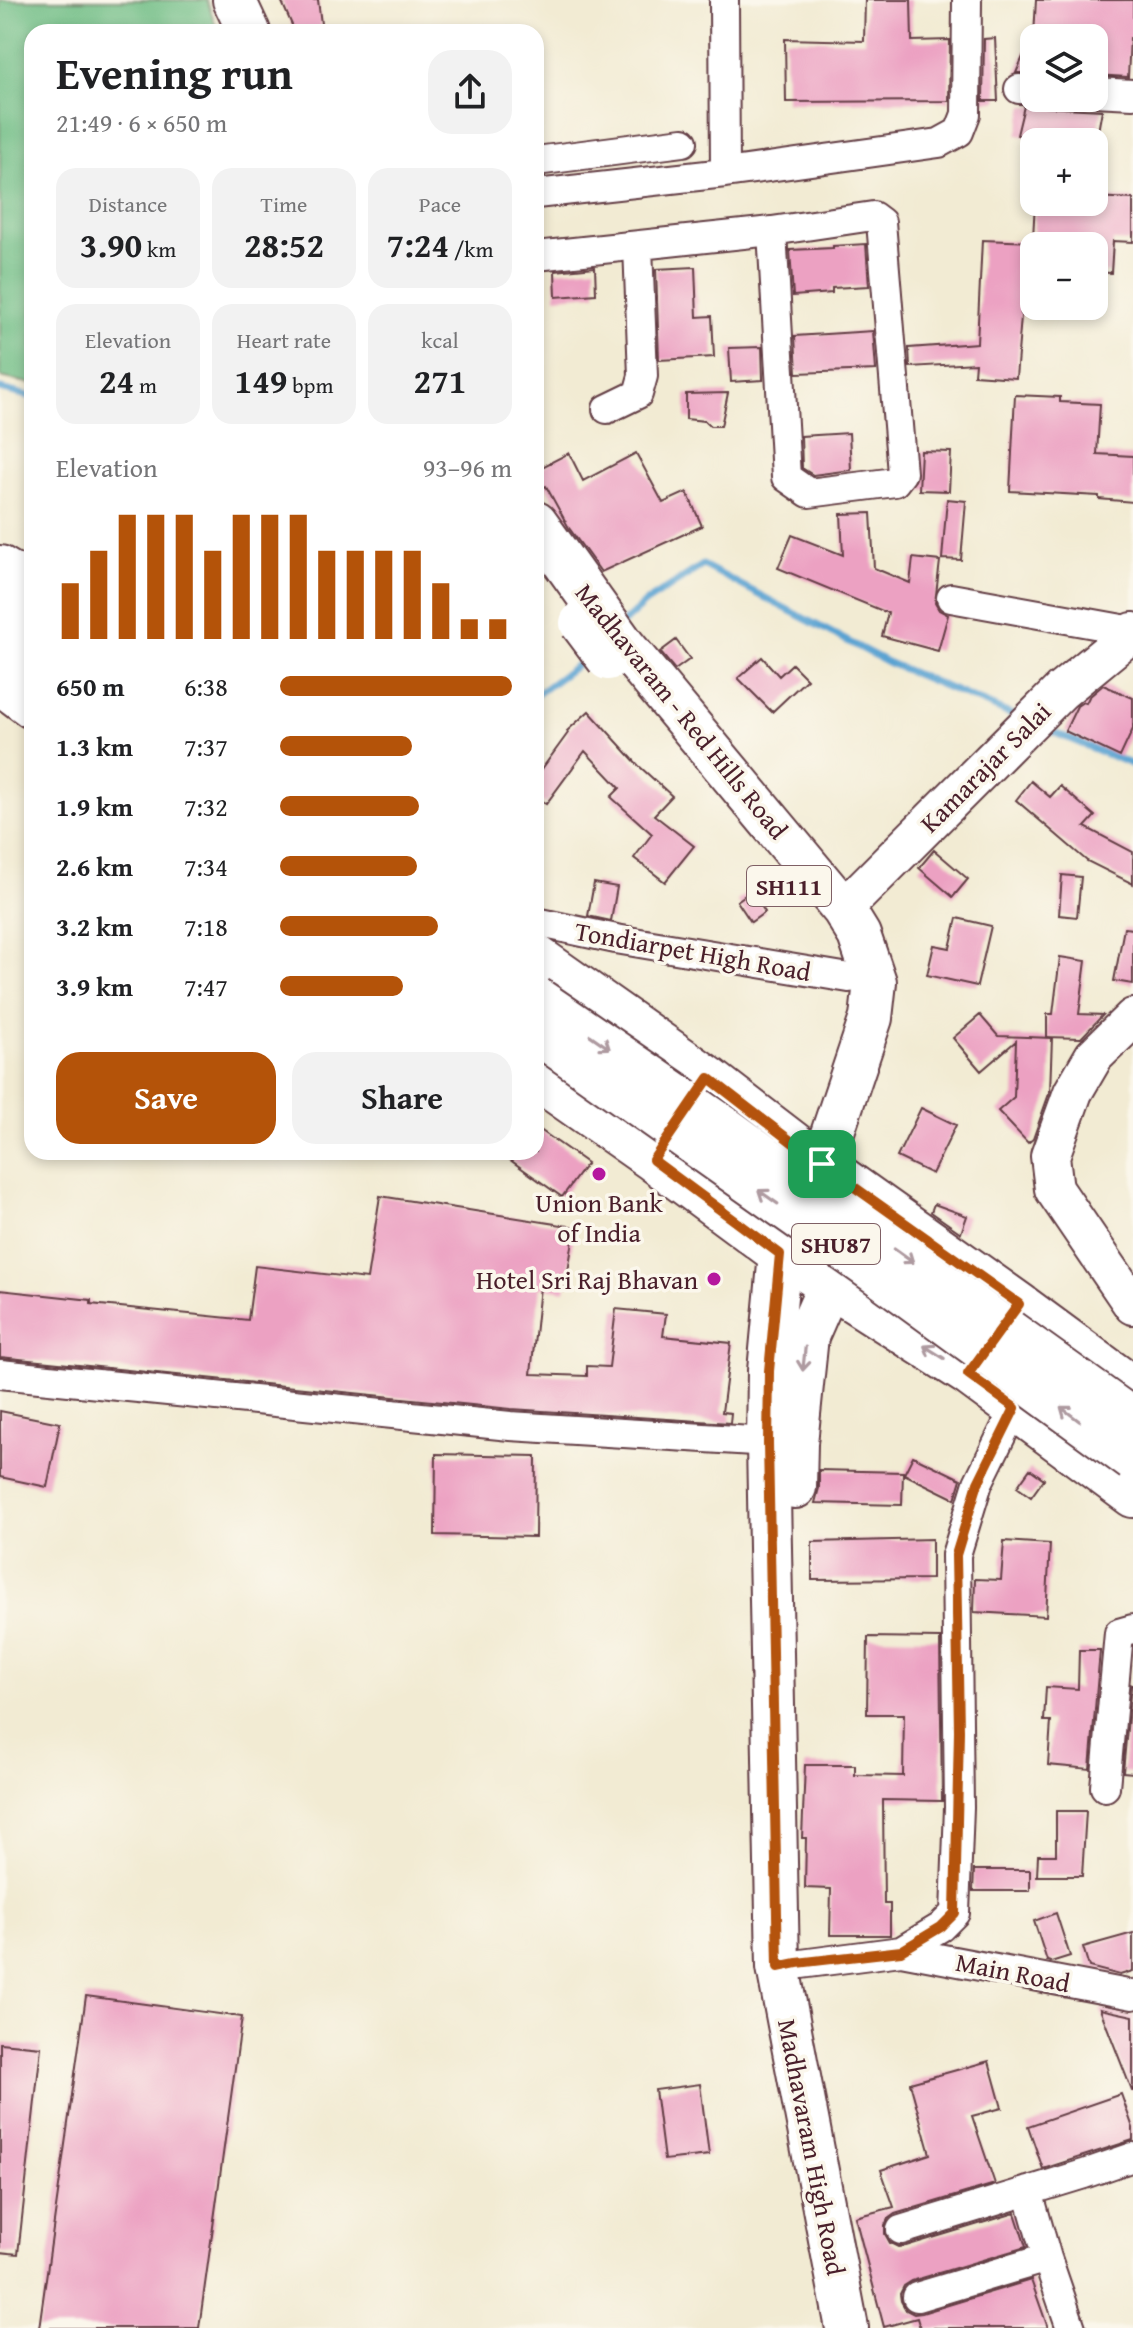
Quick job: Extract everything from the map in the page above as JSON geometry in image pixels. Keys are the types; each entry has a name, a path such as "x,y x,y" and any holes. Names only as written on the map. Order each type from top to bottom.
{"main road":[{"path":"234,0 245,24"},
{"path":"259,0 270,24"},
{"name":"Madhavaram - Red Hills Road","path":"544,537 590,617 616,652 843,909 859,935 875,982 871,1018 814,1158"},
{"path":"0,567 24,581"},
{"name":"Madhavaram - Red Hills Road","path":"544,571 590,617"},
{"path":"0,603 24,621"},
{"path":"0,640 24,657"},
{"name":"Madhavaram - Red Hills Road","path":"616,652 643,706 823,928 846,967 849,978"},
{"path":"0,683 24,701"},
{"path":"544,962 709,1078 814,1158 1133,1388"},
{"path":"814,1158 849,1000 849,978"},
{"name":"SHU87","path":"544,1003 727,1129 1133,1420"},
{"name":"SHU87","path":"544,1038 881,1276 1133,1460"},
{"path":"653,1160 709,1078"},
{"path":"544,1084 780,1254 968,1374 1133,1496"},
{"path":"780,1254 769,1371 782,1443 788,1965 873,2328"},
{"path":"782,1443 807,1336 829,1286"},
{"path":"968,1374 1019,1304"},
{"name":"Madhavaram High Road","path":"788,1965 847,2328"}],"street":[{"path":"724,0 725,173"},
{"path":"544,193 725,173 939,143 959,132 966,114 967,0"},
{"path":"1108,93 1133,94"},
{"path":"544,160 683,142"},
{"path":"544,255 772,231 873,216 881,222 902,473 895,482 809,493 786,477 772,231"},
{"path":"607,409 638,394 643,376 638,246"},
{"path":"951,598 1133,632"},
{"name":"Kamarajar Salai","path":"843,909 1061,691 1133,632"},
{"name":"Tondiarpet High Road","path":"544,924 616,939 849,978"},
{"path":"1133,1018 1094,1056 1073,1092 1050,1156 1054,1189 1133,1305"},
{"path":"0,1374 510,1426 782,1443"},
{"path":"901,1951 941,1927 955,1913 959,1746 956,1555 978,1483 1015,1408"},
{"path":"1105,1787 1119,1633 1133,1629"},
{"name":"Main Road","path":"788,1965 901,1951 1133,1995"},
{"path":"901,2230 1133,2157"},
{"path":"1028,2191 1071,2328"},
{"path":"917,2297 1047,2258"}],"green space":[{"path":"0,0 207,0 215,24 24,24 24,382 0,377"}],"building":[{"path":"281,0 318,0 321,24 292,24"},
{"path":"865,0 911,0 912,41 950,40 949,101 786,102 785,39 864,41"},
{"path":"1036,0 1133,0 1133,38 1130,38 1128,77 1108,76 1108,24 1035,24"},
{"path":"995,38 998,101 983,101 984,39"},
{"path":"1023,112 1102,112 1099,128 1020,128 1020,136 1017,135"},
{"path":"1108,198 1133,199 1133,242 1113,241 1111,273 1108,273 1108,232 1033,232 1034,216 1108,216"},
{"path":"982,240 1020,241 1021,320 1016,378 974,375 975,363 910,367 909,348 977,343"},
{"path":"866,244 869,286 832,288 832,293 793,296 790,250"},
{"path":"595,267 596,294 556,297 555,271"},
{"path":"695,267 697,317 712,316 714,357 659,360 656,269"},
{"path":"873,331 876,370 797,373 795,336"},
{"path":"762,347 763,380 731,382 729,348"},
{"path":"728,393 721,426 686,419 686,394"},
{"path":"1015,395 1060,397 1060,402 1100,404 1097,454 1133,456 1133,502 1099,499 1099,496 1010,491"},
{"path":"849,433 851,470 813,475 802,468 801,436"},
{"path":"921,451 951,452 949,491 919,490"},
{"path":"569,453 583,481 636,453 663,503 687,492 702,526 601,572 544,487 544,466"},
{"path":"947,499 966,501 961,560 942,559"},
{"path":"871,513 874,568 910,583 913,558 940,561 935,603 939,610 948,615 938,651 882,636 888,613 778,568 792,535 843,555 841,514"},
{"path":"676,640 690,659 675,670 660,652"},
{"path":"762,657 779,676 792,664 807,679 772,712 738,678"},
{"path":"1103,685 1133,698 1133,729 1120,757 1065,731 1077,706 1086,703"},
{"path":"589,711 639,766 672,796 654,815 694,846 665,882 634,858 652,834 611,797 620,788 585,751 546,804 544,803 544,766 567,731"},
{"path":"1031,781 1050,797 1060,786 1095,816 1085,827 1133,852 1133,884 1087,861 1016,800"},
{"path":"934,850 968,879 953,897 919,868"},
{"path":"1062,875 1081,877 1077,917 1059,915"},
{"path":"594,883 617,887 611,921 588,916"},
{"path":"751,891 765,912 751,922 737,901"},
{"path":"957,918 991,926 977,986 927,975 934,945 950,948"},
{"path":"1124,928 1133,929 1133,984 1114,981"},
{"path":"1060,957 1086,961 1079,1014 1103,1015 1081,1038 1047,1037 1047,1014 1053,1014"},
{"path":"980,1015 998,1036 1052,1038 1050,1091 1033,1139 1028,1143 998,1111 1014,1097 1016,1041 981,1071 953,1038"},
{"path":"921,1108 956,1125 932,1174 897,1157"},
{"path":"544,1133 587,1163 562,1197 510,1160 544,1160"},
{"path":"380,1196 575,1227 565,1291 540,1287 531,1374 587,1376 587,1366 609,1367 616,1309 666,1314 663,1336 731,1343 722,1412 731,1413 730,1423 511,1409 0,1357 0,1290 91,1300 91,1304 248,1320 255,1266 367,1279"},
{"path":"934,1204 967,1216 961,1233 931,1212"},
{"path":"0,1411 60,1423 47,1487 0,1477"},
{"path":"436,1454 536,1456 535,1537 435,1535"},
{"path":"913,1456 961,1479 955,1499 904,1474"},
{"path":"1030,1469 1044,1479 1031,1497 1017,1487"},
{"path":"819,1470 903,1472 902,1505 815,1503"},
{"path":"932,1539 932,1579 812,1580 812,1542"},
{"path":"1004,1541 1050,1544 1046,1616 974,1612 975,1579 1001,1580"},
{"path":"868,1637 940,1638 942,1801 883,1800 884,1904 890,1904 890,1935 830,1935 831,1889 805,1888 806,1838 802,1838 805,1765 855,1765 855,1775 903,1776 904,1714 867,1714"},
{"path":"1079,1650 1100,1650 1090,1769 1048,1765 1051,1721 1044,1721 1046,1687 1078,1689"},
{"path":"1133,1685 1133,1773 1123,1772"},
{"path":"1056,1811 1086,1811 1082,1876 1037,1876 1038,1855 1056,1855"},
{"path":"974,1870 1030,1870 1030,1891 973,1891"},
{"path":"1056,1913 1070,1956 1051,1962 1047,1961 1034,1921"},
{"path":"1133,1933 1133,1971 1120,1975 1089,1967 1083,1947"},
{"path":"86,1996 242,2017 199,2328 39,2328"},
{"path":"1100,2009 1133,2016 1133,2091 1132,2091"},
{"path":"0,2043 41,2047 18,2254 0,2252"},
{"path":"989,2061 1002,2108 972,2116 995,2184 895,2214 885,2225 885,2234 890,2243 898,2247 906,2246 1015,2213 1026,2247 912,2281 904,2286 901,2301 906,2310 914,2314 922,2313 1031,2280 1048,2328 920,2328 917,2318 884,2327 855,2217 894,2207 881,2170 930,2154 910,2083"},
{"path":"700,2084 709,2155 664,2160 655,2090"},
{"path":"1121,2094 1133,2128 1133,2140 1043,2169 1028,2126"}],"waterway":[{"path":"0,389 24,395"},
{"path":"624,622 646,602 703,565 887,662 1017,717"},
{"path":"544,689 589,656"},
{"path":"1043,728 1133,765"}],"place":[{"name":"Union Bank of India","path":"599,1174"},
{"name":"Hotel Sri Raj Bhavan","path":"714,1279"}],"route":[{"path":"709,1078 822,1164 1019,1304 968,1374 1015,1408 978,1483 956,1555 959,1807 955,1913 941,1927 901,1951 778,1967 768,1443 769,1371 780,1254 653,1160 709,1078"}]}
